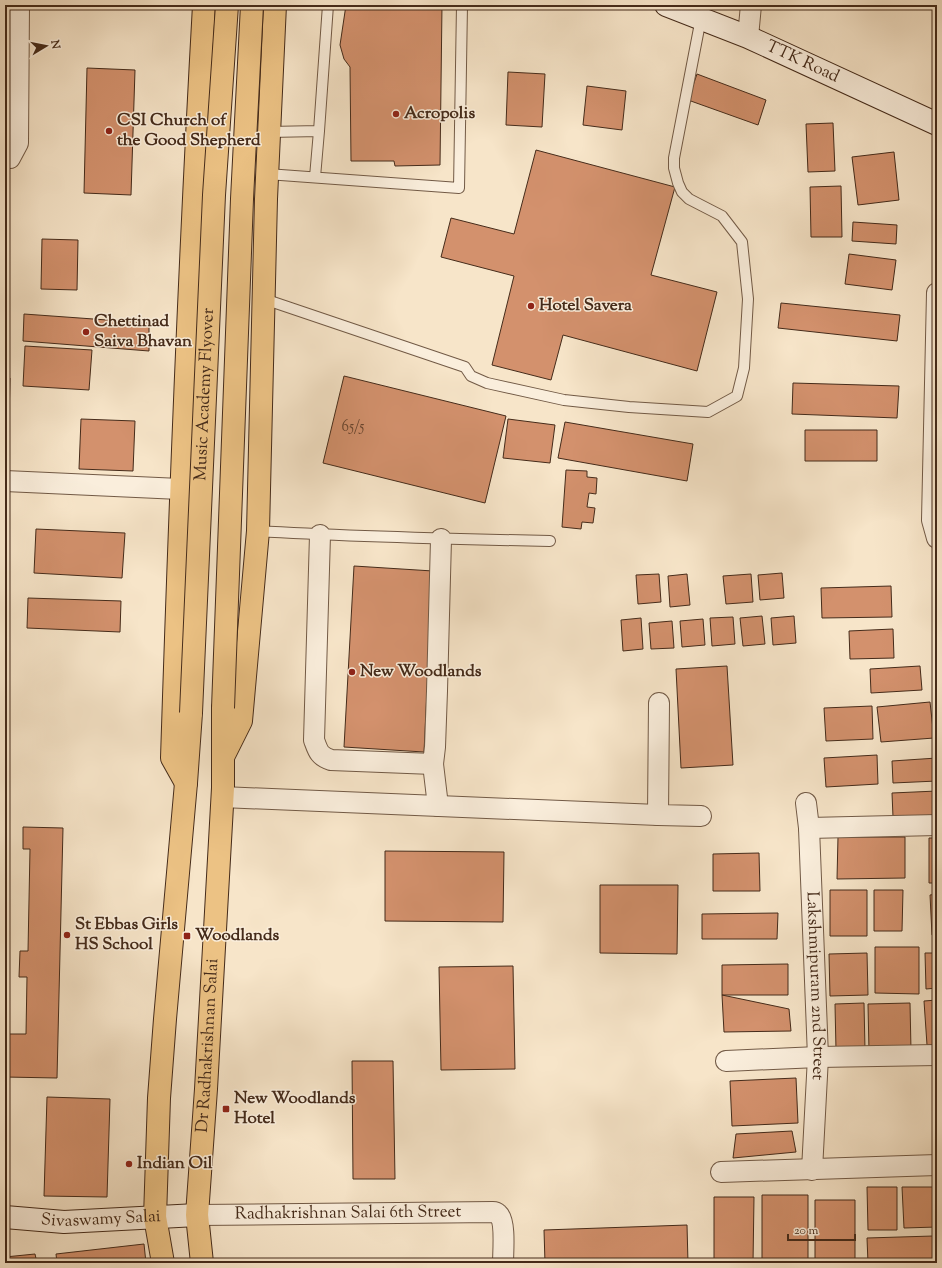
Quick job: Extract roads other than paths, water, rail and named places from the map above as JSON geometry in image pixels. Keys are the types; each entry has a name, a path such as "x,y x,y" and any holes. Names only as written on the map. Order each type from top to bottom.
{"main road":[{"path":"163,1263 155,1216 159,1098 164,1019 186,783 172,758 180,489 204,5"},
{"name":"Music Academy Flyover","path":"186,783 191,713 214,194 228,5"},
{"name":"Music Academy Flyover","path":"224,755 224,708 242,200 252,5"},
{"path":"224,755 241,721 258,531 267,174 275,5"},
{"name":"TTK Road","path":"666,5 748,37 937,124"},
{"path":"198,110 211,97 228,92 242,92 259,98 269,124"},
{"name":"Dr Radhakrishnan Salai","path":"202,1263 197,1215 206,1089 224,755"},
{"name":"Sivaswamy Salai","path":"5,1217 64,1222 155,1216 197,1215"}],"street":[{"path":"8,158 18,143 19,5"},
{"path":"748,37 751,5"},
{"path":"937,293 932,520 937,538"},
{"path":"5,481 180,489"},
{"path":"320,535 314,740 319,753 325,758 331,760 433,764"},
{"path":"438,806 433,764 437,698 441,539"},
{"path":"658,815 659,703"},
{"path":"222,798 701,816"},
{"name":"Lakshmipuram 2nd Street","path":"806,803 809,828 818,1057 812,1170"},
{"path":"809,828 937,825"},
{"path":"726,1062 818,1057 937,1055"},
{"path":"721,1172 937,1165"},
{"name":"Radhakrishnan Salai 6th Street","path":"197,1215 492,1212 499,1214 502,1219 503,1263"}],"lane":[{"path":"315,177 328,5"},
{"path":"267,174 459,188 462,5"},
{"path":"264,299 465,367 471,376 487,384 554,399 629,407 708,412 737,396 744,368 748,300 742,242 722,216 689,199 682,192 674,168 674,158 701,18"},
{"path":"269,124 319,131"},
{"path":"258,531 320,535 550,541"}],"place":[{"name":"Acropolis","path":"396,114"},
{"name":"CSI Church of the Good Shepherd","path":"109,131"},
{"name":"Hotel Savera","path":"531,306"},
{"name":"Chettinad Saiva Bhavan","path":"86,332"},
{"name":"New Woodlands","path":"352,672"},
{"name":"St Ebbas Girls HS School","path":"67,935"},
{"name":"Woodlands","path":"187,936"},
{"name":"New Woodlands Hotel","path":"226,1109"},
{"name":"Indian Oil","path":"129,1164"}]}
